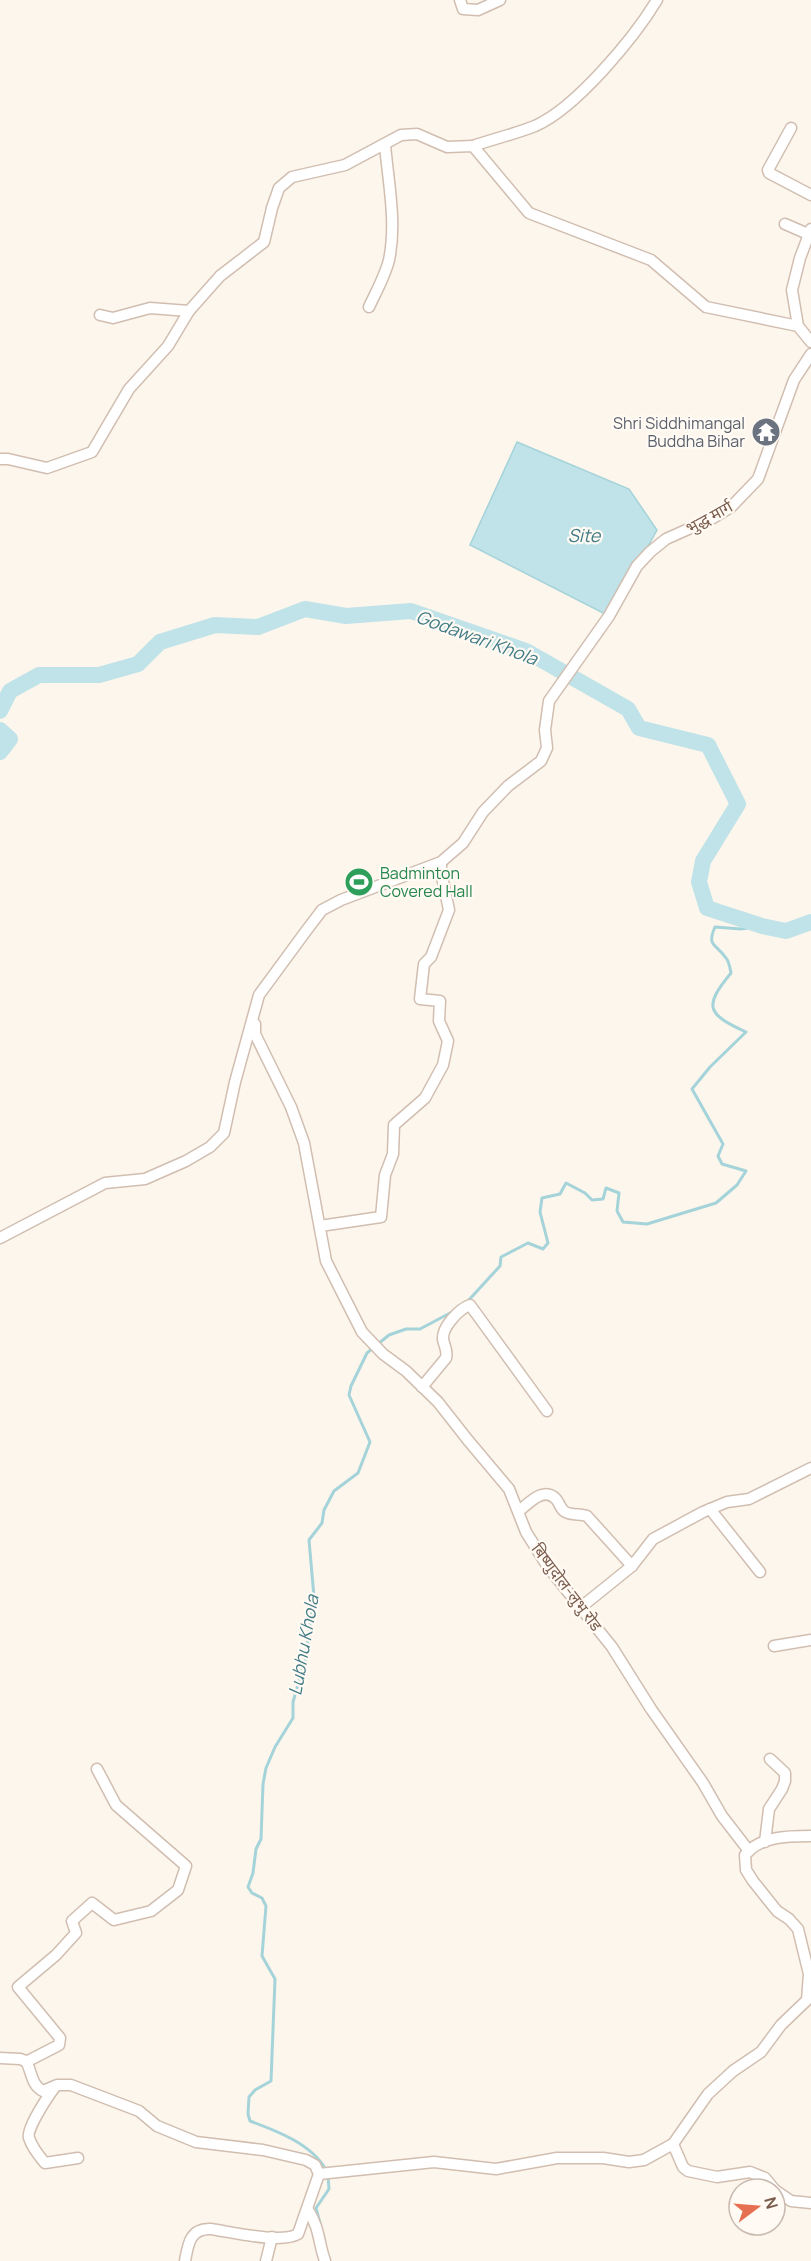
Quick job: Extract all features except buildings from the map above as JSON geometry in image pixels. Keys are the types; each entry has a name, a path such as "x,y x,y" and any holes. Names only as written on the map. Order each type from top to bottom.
{"street":[{"path":"460,0 463,9 478,10 500,0"},
{"path":"0,459 47,468 92,452 129,389 168,346 189,311 220,276 264,242 279,188 292,177 345,165 401,135 417,134 447,147 473,146 537,125 573,100 604,70 647,17 657,0"},
{"path":"790,128 769,173 811,195"},
{"path":"369,307 389,260 392,207 388,189 385,144"},
{"path":"473,146 529,213 651,260 706,307 798,326"},
{"path":"785,224 809,232 792,290 798,326 811,342"},
{"path":"100,315 113,318 150,308 189,311"},
{"name":"भुद्ध मार्ग","path":"441,862 463,843 483,812 508,786 541,761 547,748 545,730 550,700 599,631 638,566 666,539 713,518 730,507 758,479 794,381 810,358"},
{"path":"0,1238 105,1183 145,1179 186,1161 210,1147 224,1133 235,1082 259,995 322,910 389,880 441,862 449,910 431,957 424,964 420,999 440,1001 439,1021 448,1041 443,1065 425,1098 394,1125 393,1155 385,1175 381,1217 320,1226"},
{"name":"बिष्णुदोल-लुभु रोड","path":"254,1018 255,1034 291,1107 304,1143 326,1261 362,1332 382,1354 406,1371 438,1401 509,1489 526,1532 548,1567 612,1647 651,1709 703,1783 722,1816 749,1851"},
{"path":"422,1387 446,1358 444,1329 465,1307 470,1305 548,1412"},
{"path":"580,1608 632,1566 653,1539 710,1509 727,1502 749,1498 811,1468"},
{"path":"519,1511 539,1495 547,1493 554,1497 564,1511 587,1516 632,1566"},
{"path":"710,1509 760,1572"},
{"path":"774,1646 811,1640"},
{"path":"765,1842 769,1809 785,1781 785,1773 770,1759"},
{"path":"26,2062 59,2045 60,2038 18,1987 56,1955 76,1933 72,1921 92,1903 114,1920 151,1911 178,1890 186,1866 116,1805 97,1769"},
{"path":"0,2058 20,2059 26,2062 38,2089 42,2091 64,2084 77,2087 139,2111 157,2126 196,2142 263,2150 306,2160 325,2173 434,2162 496,2169 557,2158 603,2158 638,2162 673,2144 708,2094 733,2071 761,2052 781,2025 809,2000 809,1974 798,1929 777,1911 746,1870 745,1856 749,1851 765,1842 783,1836 811,1836"},
{"path":"57,2085 41,2106 29,2132 29,2139 45,2163 78,2158"},
{"path":"673,2144 683,2167 688,2171 717,2177 750,2172 762,2177"},
{"path":"185,2261 189,2241 200,2230 211,2229 292,2238 298,2234 325,2173"},
{"path":"787,2198 791,2201 811,2203"},
{"path":"308,2210 316,2223 325,2261"},
{"path":"266,2261 272,2237"}],"water":[{"name":"Site","path":"517,442 629,489 657,530 609,616 470,545"}],"waterway":[{"name":"Godawari Khola","path":"0,711 10,691 39,675 99,675 138,664 160,642 215,625 258,627 305,609 346,616 411,611 526,651 628,709 639,728 708,745 738,804 703,861 699,882 707,908 762,926 786,931 811,922"},
{"name":"Godawari Khola","path":"0,730 10,739 0,752"},
{"name":"Lubhu Khola","path":"467,1302 500,1266 501,1257 528,1243 543,1249 548,1243 540,1212 542,1198 560,1194 566,1183 585,1193 592,1200 603,1199 606,1188 619,1193 617,1211 623,1222 647,1224 716,1203 737,1185 746,1171 722,1164 718,1156 723,1144 692,1089 710,1067 746,1032 723,1020 713,1008 716,994 731,973 727,959 712,942 715,927 741,929 762,926"},
{"name":"Lubhu Khola","path":"326,2170 320,2161 303,2146 282,2134 250,2121 248,2114 249,2097 255,2090 271,2081 275,1979 262,1956 266,1906 262,1898 252,1893 248,1887 253,1873 256,1849 261,1839 263,1784 266,1768 275,1747 293,1718 293,1702 305,1660 314,1597 309,1540 322,1523 324,1510 334,1491 358,1473 370,1442 349,1395 351,1386 367,1353 389,1335 406,1329 420,1329 452,1312"},
{"name":"Lubhu Khola","path":"321,2227 316,2208 329,2189 328,2176"}],"place":[{"name":"Shri Siddhimangal Buddha Bihar","path":"766,432"},
{"name":"Badminton Covered Hall","path":"359,882"}]}
